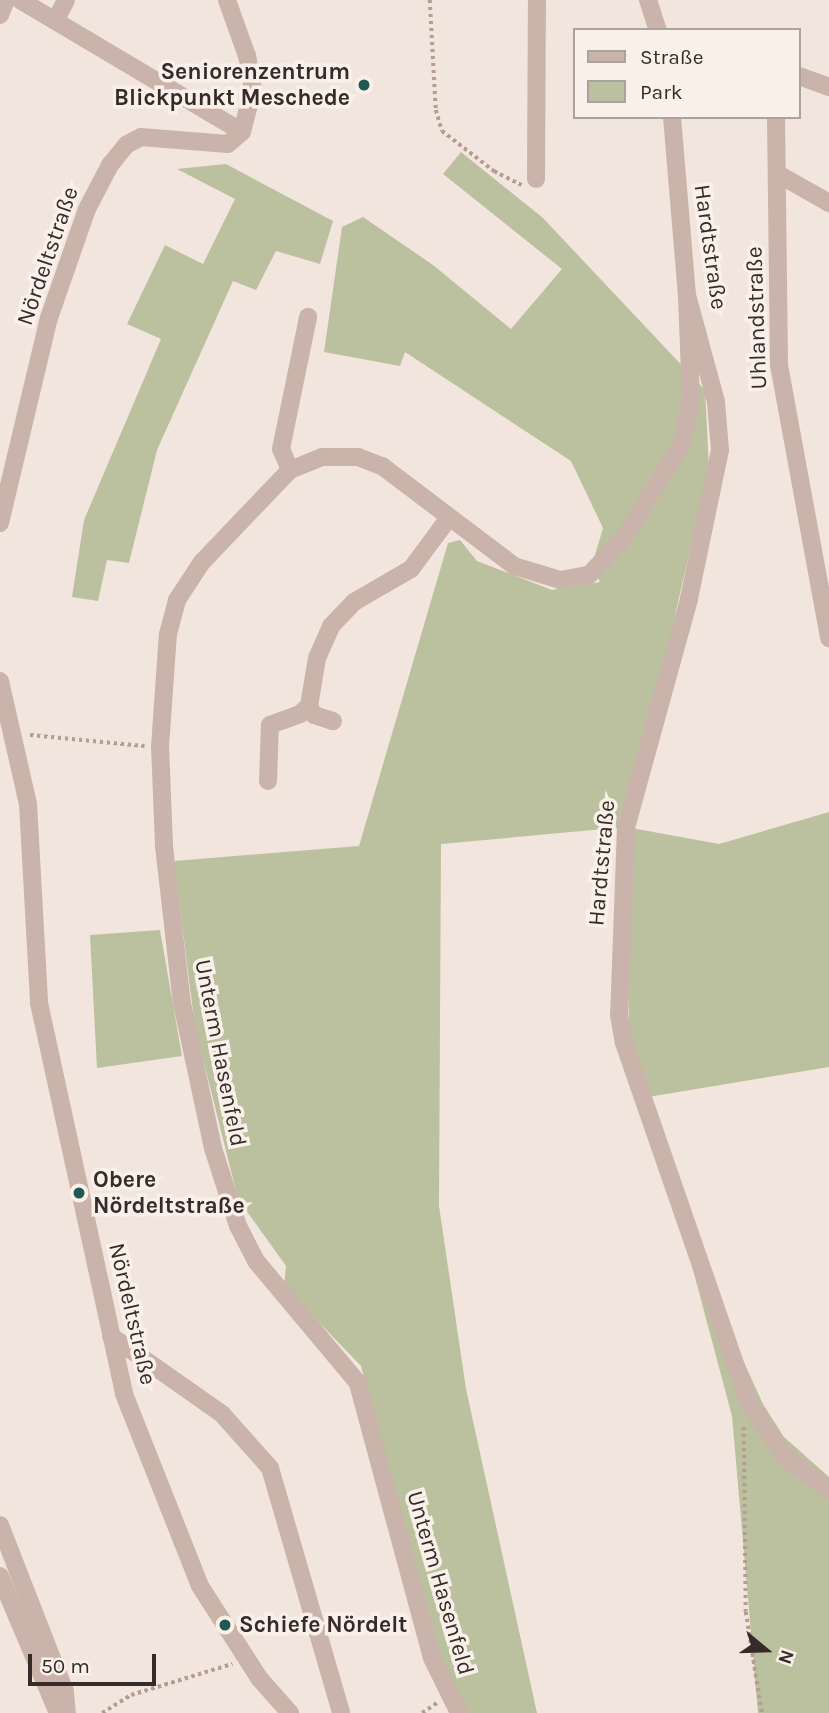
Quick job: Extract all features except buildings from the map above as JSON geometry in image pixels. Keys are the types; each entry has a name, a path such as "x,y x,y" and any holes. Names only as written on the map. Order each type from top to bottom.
{"street":[{"path":"0,15 6,0"},
{"path":"20,0 242,132 253,89 227,0"},
{"path":"55,19 66,0"},
{"path":"536,179 537,0"},
{"path":"648,0 660,28"},
{"path":"801,77 829,86"},
{"name":"Hardtstraße","path":"672,119 687,295 716,402 720,450 698,562 626,827 618,1000 624,1044 748,1401 784,1456 829,1490"},
{"name":"Uhlandstraße","path":"776,119 779,365 829,638"},
{"name":"Nördeltstraße","path":"0,523 49,318 87,209 110,164 126,145 141,137 228,144 242,132"},
{"path":"778,174 829,203"},
{"name":"Unterm Hasenfeld","path":"459,1713 432,1658 358,1382 256,1261 221,1178 176,966 160,747 166,645 177,600 202,562 289,470 323,457 366,459 388,470 497,557 535,574 573,580 603,564 664,479 687,428 691,400 687,295"},
{"path":"289,470 281,449 308,317"},
{"path":"268,781 270,725 300,715 309,706 317,659 331,626 354,602 411,569 448,519"},
{"name":"Nördeltstraße","path":"0,681 28,804 39,1003 111,1336 140,1441 197,1580 260,1678 290,1713"},
{"path":"309,706 314,715 333,722"},
{"path":"111,1336 222,1413 270,1468 341,1713"},
{"path":"0,1525 67,1710"},
{"path":"0,1576 67,1710"}],"path":[{"path":"430,0 436,110 442,131 494,171 530,189 536,179"},
{"path":"12,733 160,747"},
{"path":"748,1401 744,1419 746,1612 762,1713"},
{"path":"102,1713 131,1695 216,1667"},
{"path":"422,1713 438,1703"}],"green space":[{"path":"461,152 543,218 705,390 709,468 666,654 619,820 626,827 441,844 439,1206 466,1389 537,1713 466,1713 444,1677 361,1366 284,1286 286,1266 238,1199 195,1027 174,861 359,846 448,543 460,540 477,561 552,590 600,582 592,565 603,528 571,461 405,352 400,366 324,352 342,227 363,217 433,265 511,329 562,269 443,174"},
{"path":"226,164 333,221 320,264 276,251 256,290 233,281 157,450 129,563 107,560 98,601 72,597 84,520 161,339 127,324 165,245 203,264 235,199 177,169"},
{"path":"829,812 829,1067 648,1097 736,1345 763,1404 784,1437 829,1477 829,1713 758,1713 732,1416 629,1030 626,827 719,844"},
{"path":"160,930 182,1056 97,1068 90,935"}],"place":[{"name":"Seniorenzentrum Blickpunkt Meschede","path":"364,85"},
{"name":"Obere Nördeltstraße","path":"79,1193"},
{"name":"Schiefe Nördelt","path":"225,1625"}]}
